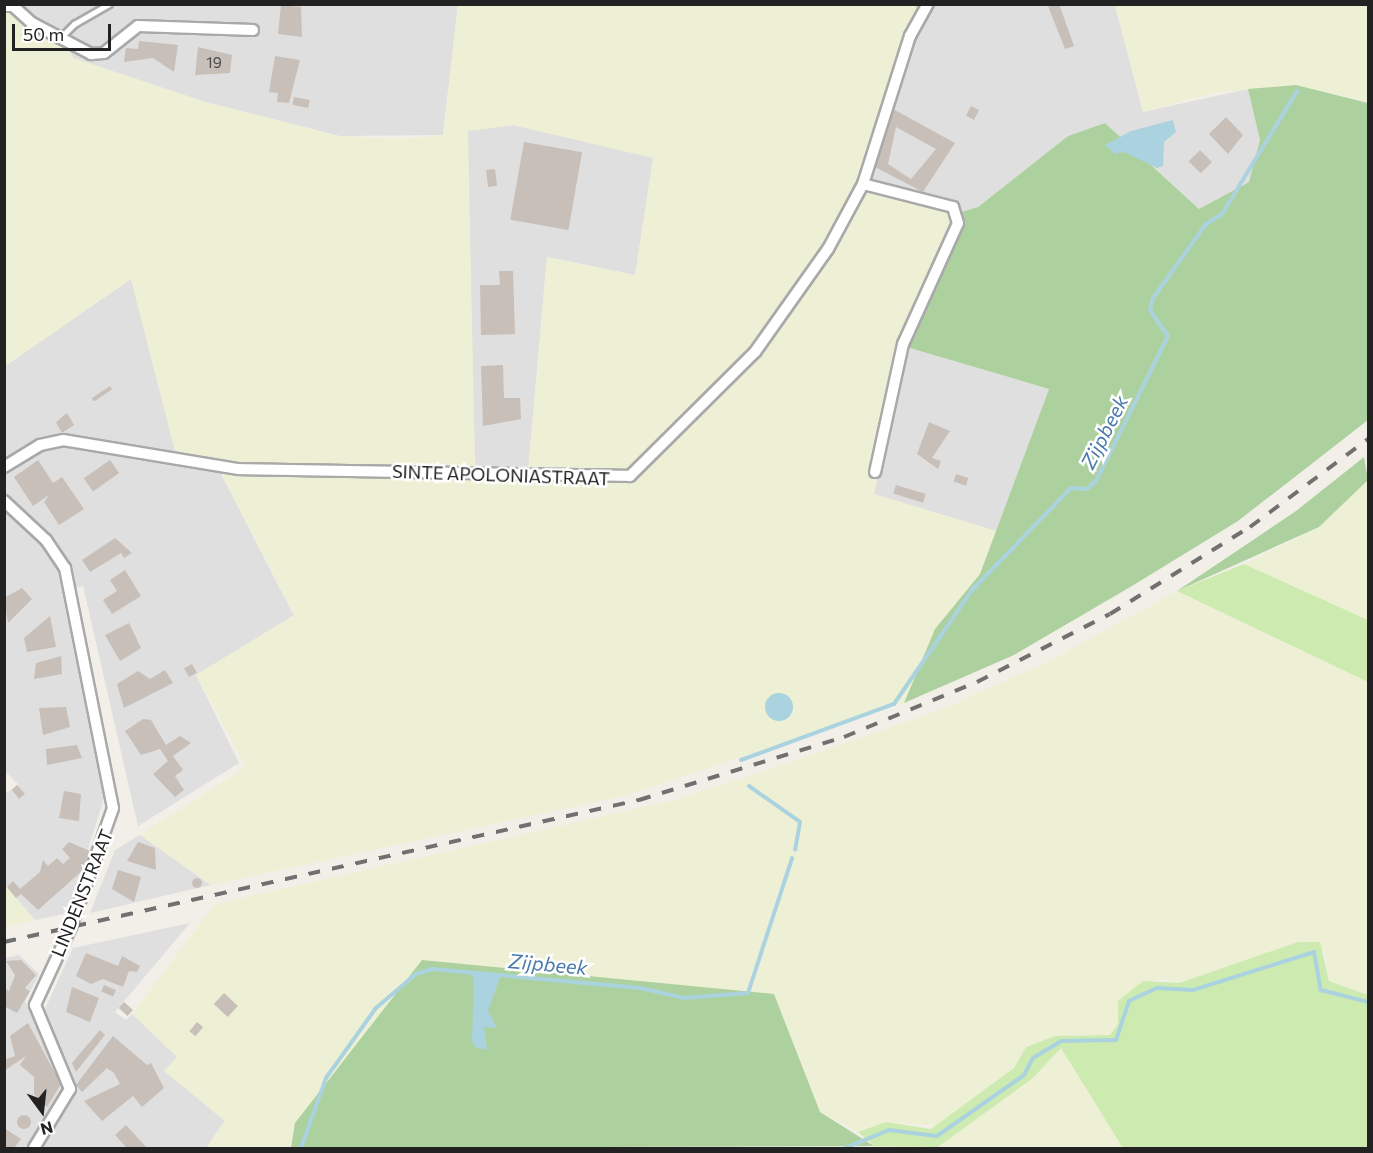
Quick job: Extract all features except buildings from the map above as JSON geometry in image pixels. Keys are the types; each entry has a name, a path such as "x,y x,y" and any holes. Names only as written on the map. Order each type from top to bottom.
{"street":[{"name":"SINTE APOLONIASTRAAT","path":"4,467 40,445 63,440 239,469 630,476 763,342 828,249 863,184 910,36 928,4"},
{"path":"10,6 59,39 98,54 138,26 253,30"},
{"path":"863,184 953,207 958,223 903,344 875,472"},
{"name":"LINDENSTRAAT","path":"4,501 46,540 65,568 114,808 75,917 35,1005 70,1089 34,1149"}],"lane":[{"path":"59,39 74,24 109,4"}],"shaded area":[{"path":"15,4 458,5 443,135 339,136 202,101 73,58 66,44"},
{"path":"914,5 1115,5 1143,112 1248,89 1260,140 1249,182 1199,209 1105,123 1068,136 978,207 958,213 863,184 923,20"},
{"path":"513,125 654,157 635,275 547,257 528,472 475,472 467,131"},
{"path":"131,279 178,461 217,466 294,616 196,675 239,763 138,826 83,586 63,590 105,795 68,913 35,920 5,885 4,795 18,784 4,770 5,366"},
{"path":"903,346 1049,389 996,531 874,494"},
{"path":"140,835 211,885 90,913 115,850"},
{"path":"190,923 115,1012 126,1020 132,1014 178,1057 165,1071 225,1121 206,1148 5,1148 5,958 19,955 39,974 25,1002 45,1009 73,948"}],"green space":[{"path":"458,5 914,5 917,10 887,91 863,184 958,213 903,346 874,494 996,531 980,574 935,629 904,703 624,796 211,885 140,835 246,767 196,675 294,615 216,463 177,459 131,279 5,366 5,7 66,44 73,58 202,101 339,136 400,139 443,135","holes":["513,125 653,158 635,275 547,257 528,472 475,471 468,131"]},
{"path":"1115,5 1368,5 1368,102 1296,85 1213,93 1143,112"},
{"path":"1296,85 1368,103 1368,420 1238,521 1132,586 1014,655 904,703 935,629 980,574 1049,389 903,346 958,213 978,207 1068,136 1105,123 1199,209 1249,182 1260,140 1248,89"},
{"path":"1364,457 1368,480 1319,527 1177,591 1296,511"},
{"path":"1368,480 1368,620 1244,564 1319,527"},
{"path":"1244,564 1368,620 1368,682 1177,591"},
{"path":"1177,591 1368,682 1368,995 1329,981 1325,951 1265,955 1179,983 1160,979 1119,1001 1118,1024 1110,1035 1055,1036 1026,1047 1014,1068 936,1126 886,1122 858,1132 820,1112 774,994 295,1123 291,1148 206,1148 225,1121 164,1071 177,1057 132,1014 215,904 670,801 750,776 940,710 1047,662"},
{"path":"5,885 35,920 5,927"},
{"path":"1298,942 1320,942 1329,981 1368,995 1368,1148 1123,1148 1061,1048 1033,1078 938,1147 874,1146 858,1132 886,1122 931,1129 1014,1068 1026,1047 1055,1036 1110,1035 1118,1024 1118,1001 1143,981 1179,983"},
{"path":"422,960 774,994 820,1112 874,1146 291,1148 295,1123"},
{"path":"1062,1047 1123,1148 869,1148 893,1142 938,1147 1033,1078"}],"water":[{"path":"1173,120 1176,132 1164,142 1163,166 1157,168 1124,152 1115,154 1105,145 1131,131"},
{"path":"779,693 789,697 793,707 789,717 779,721 769,717 765,707 769,697"},
{"path":"467,972 501,975 488,1011 497,1028 484,1027 487,1050 475,1047 472,1040 474,978"}],"waterway":[{"name":"Zijpbeek","path":"741,760 894,704 972,590 1071,488 1087,489 1096,481 1168,336 1150,310 1153,298 1206,224 1222,214 1297,91"},
{"name":"Zijpbeek","path":"749,786 800,822 795,850"},
{"name":"Zijpbeek","path":"301,1148 326,1078 376,1008 416,974 432,969 640,988 684,998 748,993 792,858"},
{"path":"845,1148 889,1130 937,1136 1024,1075 1033,1058 1061,1041 1116,1040 1129,1001 1157,988 1193,990 1314,952 1321,990 1368,1002"}],"railway":[{"path":"4,942 639,800 844,737 977,682 1110,614 1250,527 1368,439"}]}
